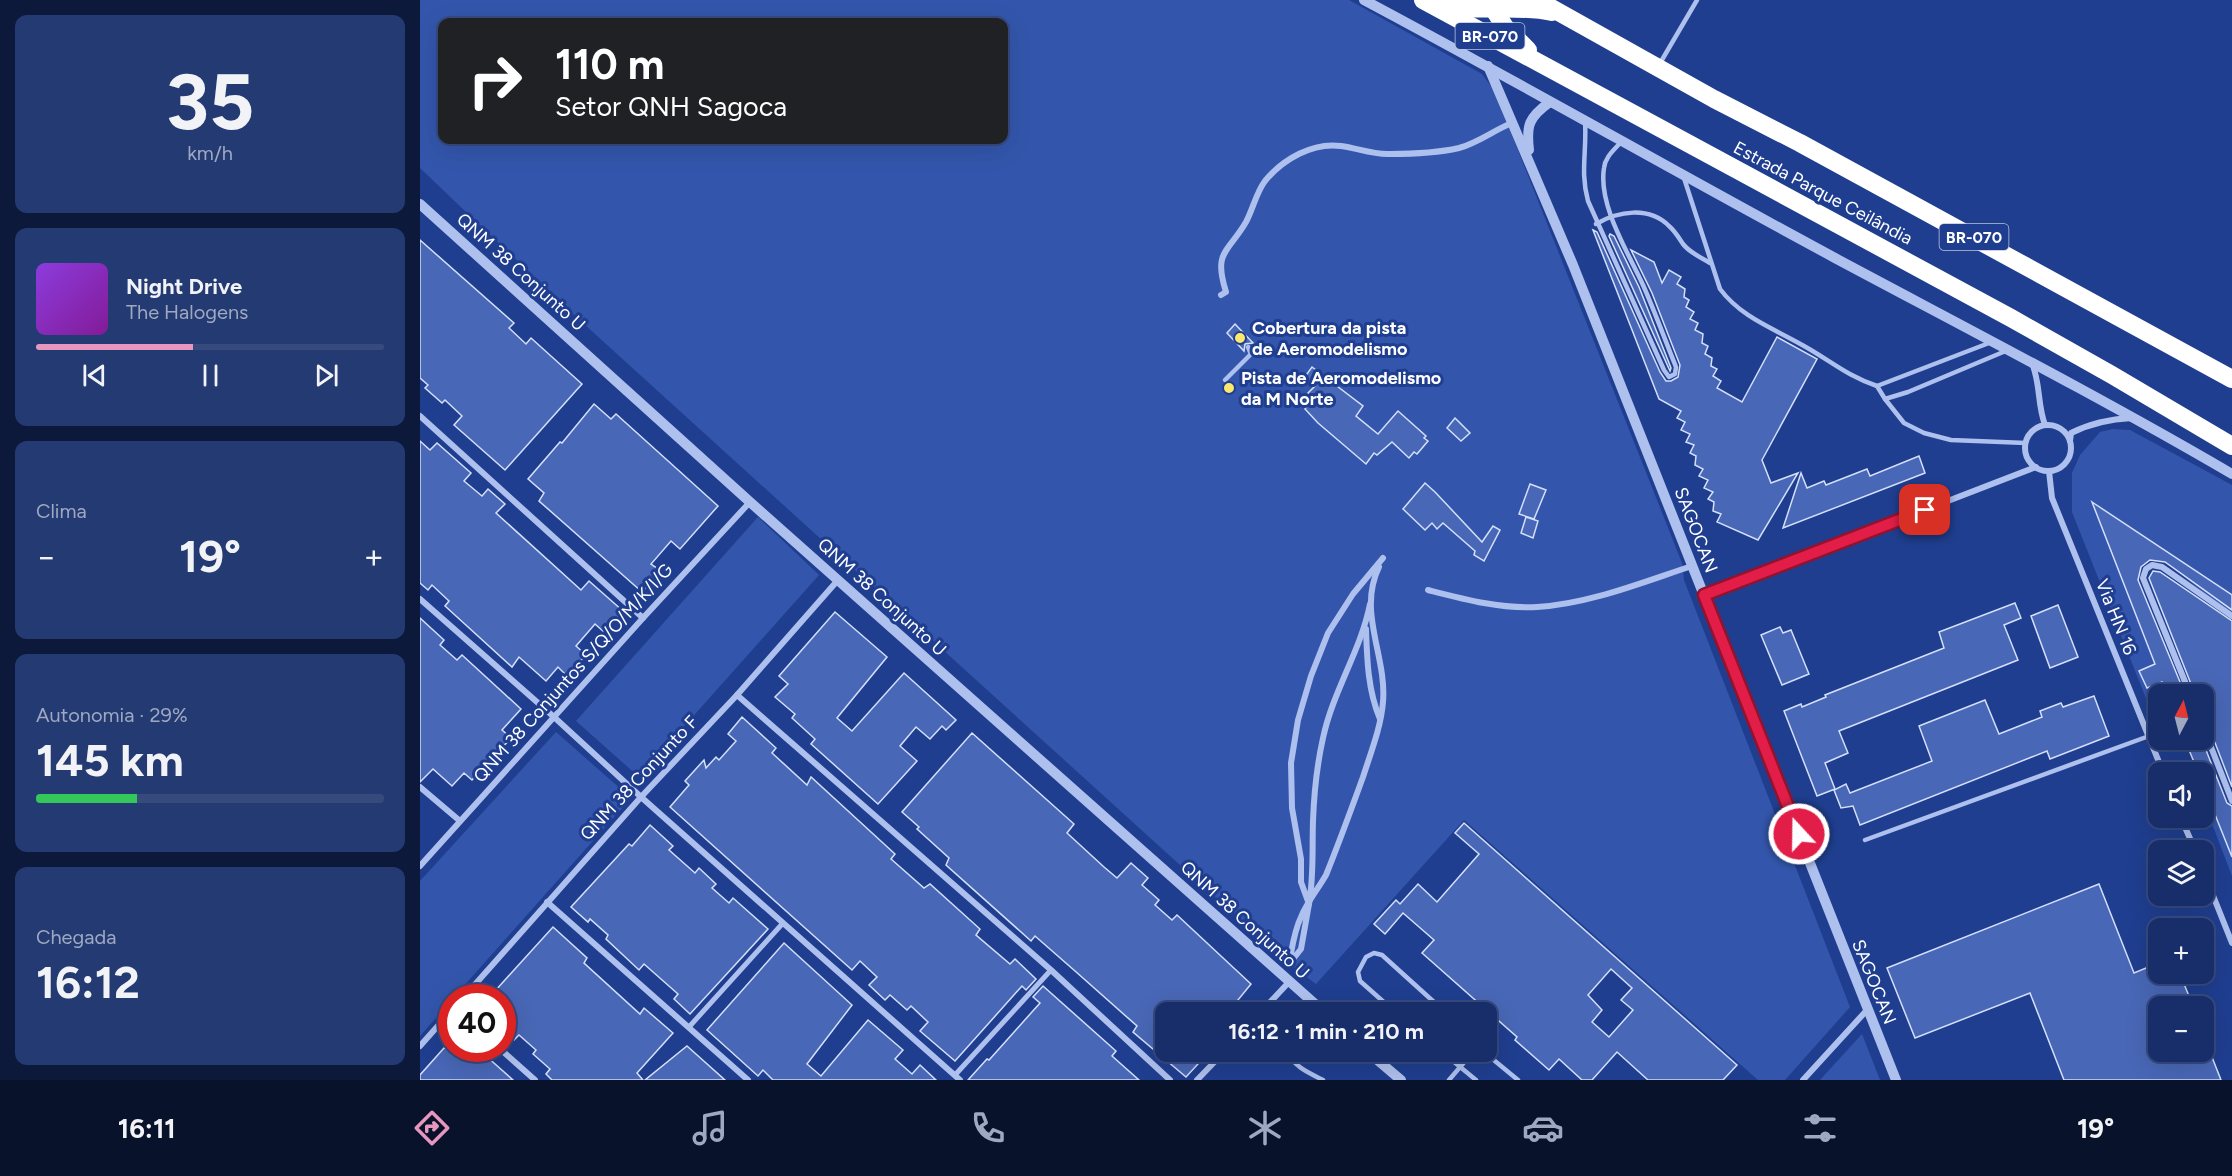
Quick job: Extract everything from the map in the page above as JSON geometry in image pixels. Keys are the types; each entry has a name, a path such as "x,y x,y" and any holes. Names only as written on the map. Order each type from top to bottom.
{"highway":[{"name":"Estrada Parque Ceilândia","path":"1537,0 1714,99 1810,148 2232,379"},
{"name":"Estrada Parque Ceilândia","path":"1425,1 2012,318 2232,446"},
{"path":"1425,1 1456,8 1490,5 1565,15"},
{"path":"1490,5 1520,42 1553,70"}],"street":[{"path":"1364,0 1488,66 1621,142 2135,418 2232,474"},
{"name":"SAGOCAN","path":"1488,66 1530,159 1896,1080"},
{"name":"SAGOCAN","path":"1530,159 1527,134 1530,121 1550,102"},
{"path":"1221,295 1226,292 1221,277 1222,255 1246,222 1264,182 1293,157 1324,145 1339,145 1388,154 1459,148 1484,138 1513,122"},
{"name":"QNM 38 Conjunto U","path":"420,204 750,502 1313,1002"},
{"path":"2031,362 2038,380 2039,409 2045,425"},
{"path":"420,416 643,618"},
{"path":"2070,441 2071,433 2090,425 2109,420 2135,418"},
{"path":"2045,425 2063,430 2070,441 2072,448 2067,461 2056,470 2049,471 2036,467 2027,456 2026,443 2032,431 2045,425"},
{"path":"1704,595 2036,467"},
{"name":"Via HN 16","path":"2049,471 2052,498 2148,734"},
{"name":"QNM 38 Conjuntos S/Q/O/M/K/I/G","path":"420,866 750,502"},
{"path":"1309,904 1301,882 1301,859 1292,808 1291,763 1298,720 1311,676 1328,633 1353,594 1383,558 1373,579 1366,625 1342,678 1323,737 1314,796 1313,882 1309,904 1300,949 1289,964 1300,917 1309,904 1326,875 1376,740 1383,701 1383,683 1370,604"},
{"path":"2186,684 2144,578 2146,569 2152,565 2162,567 2232,616"},
{"path":"1428,590 1500,605 1536,607 1572,602 1692,566"},
{"name":"QNM 38 Conjunto F","path":"475,984 640,797 738,695 838,580"},
{"path":"420,598 640,797 958,1078 1051,970"},
{"path":"1366,625 1369,673 1374,705 1380,720"},
{"path":"738,695 1051,970 1170,1080"},
{"path":"2212,750 2232,801"},
{"path":"420,787 460,821"},
{"path":"2214,897 2232,941"},
{"path":"547,902 748,1080"},
{"path":"689,1027 783,923"},
{"path":"1270,1002 1289,982"},
{"path":"1803,1080 1867,1010"},
{"path":"420,1046 438,1026"},
{"path":"515,1062 535,1080"},
{"path":"1197,1080 1214,1062"},
{"path":"1380,1062 1401,1080"}],"lane":[{"path":"1658,66 1697,0"},
{"path":"1585,121 1587,148 1582,173 1583,185 1596,224 1669,377 1675,374 1676,367 1611,215 1604,186 1603,169 1606,158 1621,142"},
{"path":"1683,175 1720,289 1730,302 1746,315 1802,345 1847,374 1877,386 1904,423 1924,433 1951,440 2026,443"},
{"path":"1596,224 1611,215 1641,213 1656,216 1668,225 1694,254 1711,263"},
{"path":"1877,386 1993,341"},
{"path":"1225,380 1251,354 1248,347"},
{"path":"1885,399 1908,392 2009,350"},
{"path":"1865,840 2148,736"},
{"path":"1384,1002 1360,981 1358,972 1366,957 1374,953 1382,955 1434,1002"},
{"path":"1305,1002 1308,998"},
{"path":"1295,1062 1323,1080"},
{"path":"1456,1062 1476,1080"},
{"path":"1449,1080 1463,1062"},
{"path":"1496,1062 1518,1080"}],"shaded area":[{"path":"420,0 1349,0 1482,74 1494,90 1682,563 1684,580 1850,1007 1785,1080 1758,1080 1464,820 1316,984 1289,964 573,314 420,168"},
{"path":"2113,429 2130,430 2232,485 2232,616 2095,503 2165,684 2148,684 2147,701 2072,512 2072,473 2080,455 2100,432"},
{"path":"758,517 819,575 639,777 576,721"},
{"path":"556,732 631,798 466,984 438,984 438,1016 420,1036 420,881"},
{"path":"2214,809 2232,857 2232,876 2214,828"},
{"path":"1862,1034 1880,1080 1820,1080"}],"building":[{"path":"1593,230 1597,232 1666,381 1678,377 1680,365 1652,293 1631,250 1654,262 1662,283 1669,270 1681,277 1677,284 1685,289 1684,297 1689,300 1686,307 1694,312 1690,319 1698,323 1695,330 1703,334 1702,343 1708,346 1705,354 1712,358 1711,366 1717,369 1713,376 1721,381 1717,388 1742,402 1777,337 1817,359 1762,460 1771,483 1798,473 1758,540 1717,522 1721,514 1713,511 1714,502 1708,499 1713,492 1704,488 1708,480 1699,476 1703,469 1695,465 1696,456 1690,453 1694,445 1686,442 1690,434 1681,430 1685,422 1677,418 1681,411 1659,399"},
{"path":"1610,234 1614,236 1639,287 1671,368 1670,371 1609,236"},
{"path":"420,240 514,323 509,328 526,344 531,338 582,384 505,470 454,425 462,416 445,400 442,403 425,388 428,385 420,378"},
{"name":"Cobertura da pista de Aeromodelismo","path":"1235,324 1253,343 1245,344 1244,351 1227,333"},
{"path":"1312,367 1363,406 1356,416 1378,434 1398,411 1426,436 1424,438 1428,441 1417,454 1414,452 1409,458 1392,442 1377,455 1374,453 1366,464 1305,409 1313,398 1308,393 1315,386 1304,378"},
{"path":"594,404 611,419 616,414 718,506 680,549 671,541 651,564 661,571 642,592 539,501 544,493 528,479"},
{"path":"1455,418 1470,433 1461,441 1447,428"},
{"path":"420,441 430,450 437,443 471,473 464,481 482,496 488,489 505,504 496,513 581,590 589,581 623,611 604,632 595,624 576,646 586,655 567,676 558,667 546,681 519,657 512,667 445,606 449,601 432,585 428,590 420,583"},
{"path":"1919,456 1925,473 1783,528 1801,473 1807,488 1824,481 1826,485 1867,469 1870,476"},
{"path":"1425,483 1482,542 1493,526 1500,530 1484,561 1474,555 1475,551 1443,523 1437,529 1432,523 1425,530 1403,509"},
{"path":"1530,484 1546,490 1534,519 1519,514"},
{"path":"2092,502 2232,595 2232,610 2165,562 2150,560 2141,567 2138,580 2181,684 2163,684 2162,682 2148,684 2147,688 2139,671 2155,664"},
{"path":"1526,517 1538,521 1533,538 1521,533"},
{"path":"2153,571 2160,572 2232,621 2232,787 2214,740 2214,684 2191,684 2149,578"},
{"path":"2015,603 2021,618 2004,625 2018,660 1839,731 1848,753 1825,763 1835,789 1817,796 1784,711 1801,704 1802,707 1826,697 1825,695 1944,648 1939,632"},
{"path":"2058,605 2078,657 2050,668 2031,616"},
{"path":"835,612 887,657 837,718 852,731 904,673 956,720 946,730 942,726 930,739 916,727 900,746 917,761 878,804 811,744 815,739 792,718 795,714 775,697 788,684 779,676"},
{"path":"420,618 444,640 440,645 457,660 462,655 521,709 502,730 511,738 472,780 464,773 452,786 433,769 420,782"},
{"path":"1780,627 1783,633 1791,630 1809,674 1782,685 1761,635"},
{"path":"2094,696 2109,736 2050,759 2047,751 1860,825 1853,806 1841,808 1834,790 1846,784 1850,793 1932,761 1919,726 1985,700 1999,734 2042,717 2040,711 2061,703 2063,707"},
{"path":"742,717 776,748 772,753 807,785 811,777 895,854 891,859 924,888 930,884 980,929 976,935 1010,964 1015,959 1036,979 1026,990 1022,986 955,1061 920,1031 928,1022 911,1006 907,1010 890,995 885,1000 869,985 877,977 860,961 852,970 670,807 689,785 685,781 704,760 706,768 716,757 719,760 736,741 728,734"},
{"path":"972,733 1074,824 1067,833 1104,867 1117,878 1131,863 1148,878 1142,885 1159,900 1155,905 1172,920 1177,915 1251,984 1236,1002 1155,1002 1155,1051 1133,1032 1137,1026 1035,936 1031,941 946,865 949,858 902,812"},
{"path":"2189,750 2206,750 2211,762 2194,762"},
{"path":"2214,770 2227,803 2232,806 2232,857 2214,812"},
{"path":"1464,823 1737,1065 1723,1080 1648,1080 1617,1052 1592,1080 1582,1080 1559,1059 1549,1070 1515,1040 1517,1037 1497,1019 1497,1002 1477,1002 1422,953 1434,940 1403,913 1385,934 1374,924 1396,900 1400,904 1418,884 1437,902 1479,854 1455,833","holes":["1611,969 1632,988 1621,1000 1633,1010 1609,1037 1592,1022 1602,1010 1588,995"]},
{"path":"650,825 673,846 669,850 695,873 699,868 716,884 712,888 729,903 733,898 768,929 690,1014 674,999 678,994 644,964 639,970 606,939 608,935 590,919 588,922 571,907 629,844 632,846"},
{"path":"2099,884 2134,973 2148,967 2148,984 2184,984 2189,996 2148,996 2148,1062 2214,1062 2221,1080 2064,1080 2030,993 1915,1038 1887,968"},
{"path":"553,927 587,958 584,963 640,1014 644,1008 673,1033 637,1073 643,1080 552,1080 546,1074 550,1069 533,1054 536,1050 519,1035 516,1038 516,984 501,984"},
{"path":"784,943 852,1005 807,1064 821,1076 868,1020 903,1050 895,1059 912,1074 920,1065 936,1080 773,1080 763,1070 758,1076 707,1030"},
{"path":"1043,986 1116,1051 1112,1056 1139,1080 968,1080 1040,1003 1033,997"},
{"path":"687,1046 725,1080 645,1080"},
{"path":"438,1055 438,1062 493,1062 513,1080 420,1080 420,1075"},
{"path":"1168,1062 1200,1062 1186,1077"}],"place":[{"name":"Cobertura da pista de Aeromodelismo","path":"1240,338"},
{"name":"Pista de Aeromodelismo da M Norte","path":"1229,388"}],"route":[{"path":"1799,834 1704,595 1925,510"}]}
